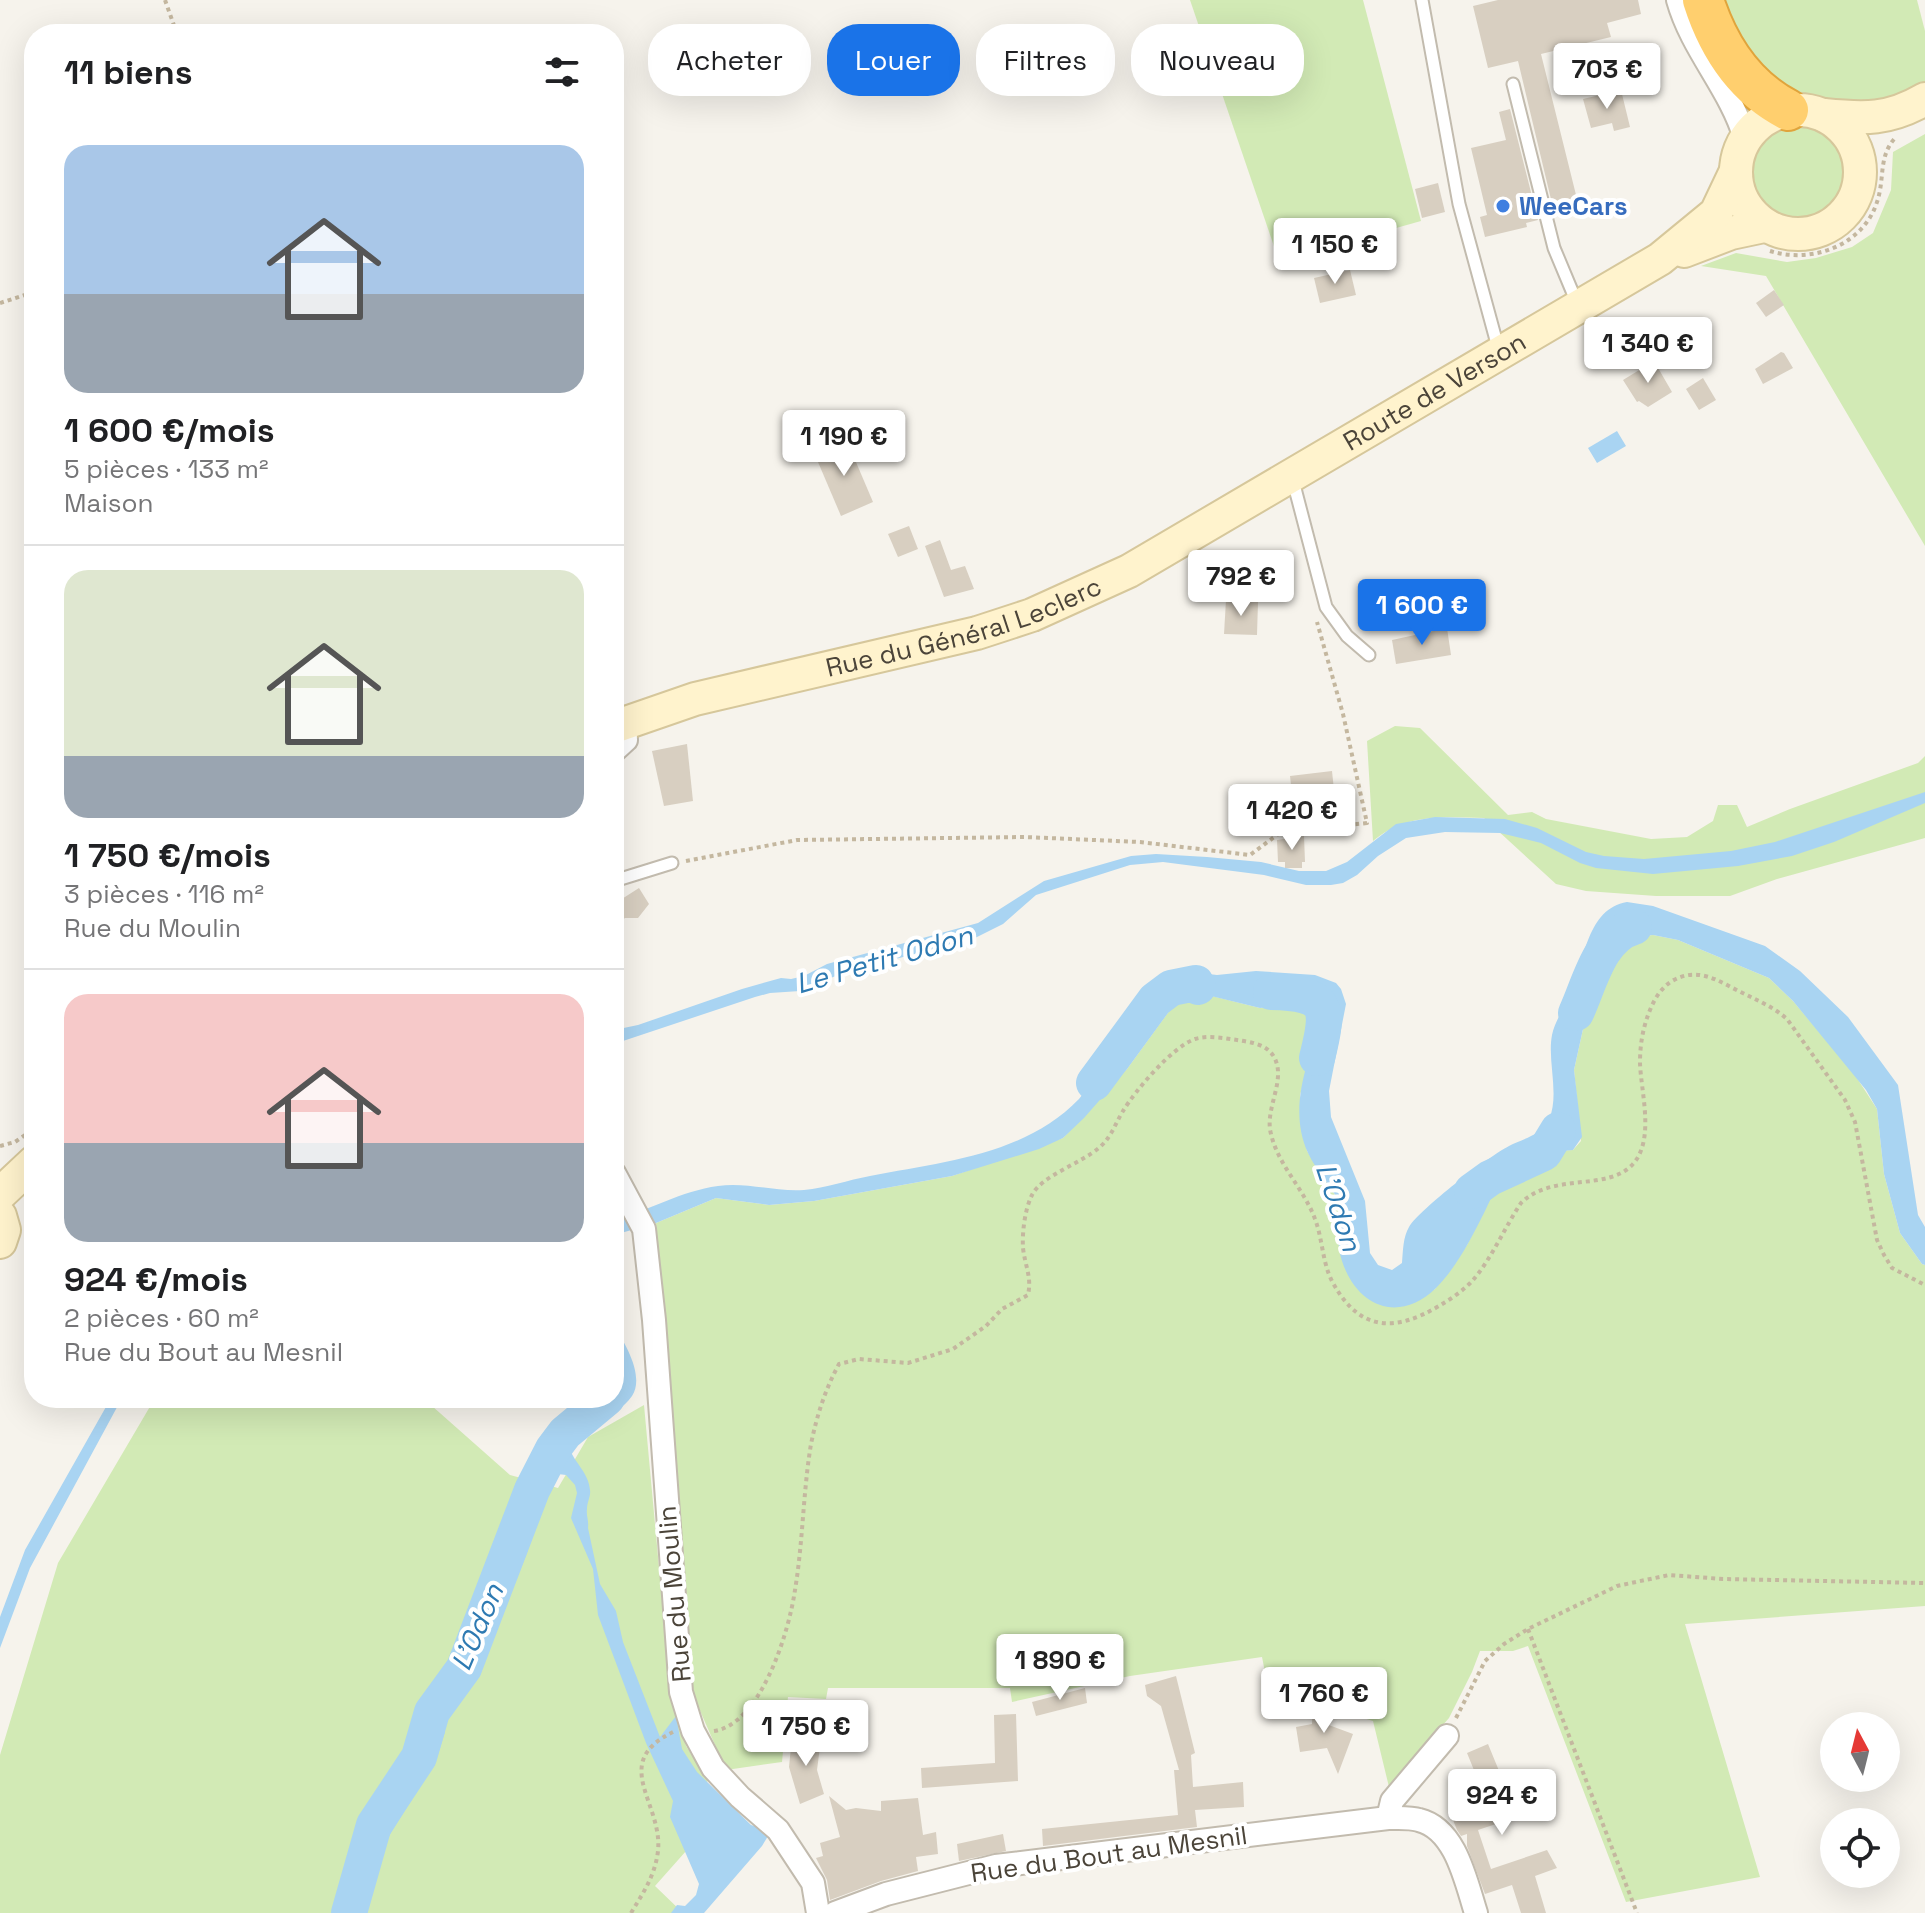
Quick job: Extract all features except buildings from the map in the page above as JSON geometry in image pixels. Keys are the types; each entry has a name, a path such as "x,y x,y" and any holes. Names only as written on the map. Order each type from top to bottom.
{"highway":[{"path":"1703,0 1731,62 1769,100 1806,113"}],"main road":[{"path":"1806,113 1842,128 1854,145 1860,166 1858,189 1848,210 1831,225 1809,234 1762,237 1738,193 1735,173 1737,155 1745,138 1757,124 1771,115 1806,113 1865,119 1916,110"},
{"path":"1860,166 1876,143 1916,110"},
{"name":"Route de Verson","path":"1291,476 1660,259 1716,213 1735,173"},
{"name":"Route de Verson","path":"1660,259 1731,233 1762,237"},
{"name":"Rue du Général Leclerc","path":"624,726 695,699 1032,615 1129,571 1291,476"},
{"path":"0,1174 24,1156"},
{"path":"0,1194 24,1171"},
{"path":"0,1216 4,1230 0,1242"}],"street":[{"path":"1678,0 1693,39 1734,106 1745,138"},
{"name":"Rue du Moulin","path":"624,1190 644,1229 654,1320 681,1692 693,1731 713,1768 778,1830 813,1883 818,1913"},
{"path":"1388,1818 1392,1801 1447,1736"},
{"name":"Rue du Bout au Mesnil","path":"835,1913 886,1894 996,1866 1388,1818 1419,1820 1437,1828 1450,1844 1476,1913"}],"lane":[{"path":"1422,0 1459,204 1500,353"},
{"path":"1513,84 1554,248 1579,307"},
{"path":"1291,476 1326,607 1347,636 1369,655"},
{"path":"624,878 672,863"}],"path":[{"path":"165,0 173,24"},
{"path":"1762,237 1786,255 1814,254 1837,247 1854,236 1877,204 1886,150 1916,110"},
{"path":"0,303 24,295"},
{"path":"672,863 797,840 1025,837 1140,842 1250,855 1281,832 1367,823 1343,714 1312,604 1320,587"},
{"path":"631,1913 653,1876 659,1848 639,1765 646,1752 663,1737 679,1729 693,1731 703,1725 716,1732 732,1725 746,1714 765,1685 795,1593 811,1445 823,1394 839,1364 859,1359 908,1363 953,1349 986,1326 1002,1309 1028,1295 1031,1275 1023,1246 1030,1197 1037,1186 1081,1163 1099,1148 1110,1136 1134,1095 1173,1054 1194,1040 1218,1037 1248,1042 1267,1048 1275,1058 1278,1075 1269,1117 1271,1137 1312,1212 1326,1270 1355,1311 1375,1322 1400,1324 1423,1316 1474,1279 1529,1195 1548,1186 1612,1176 1634,1163 1641,1151 1644,1129 1640,1062 1642,1036 1654,1001 1661,989 1684,975 1713,977 1775,1009 1787,1019 1845,1100 1855,1122 1877,1240 1892,1268 1925,1285"},
{"path":"0,1146 24,1136"},
{"path":"1447,1736 1485,1661 1504,1644 1617,1586 1669,1575 1925,1583"},
{"path":"1528,1629 1637,1913"}],"green space":[{"path":"1190,0 1363,0 1421,221 1279,261 1223,96 1304,96 1304,24 1198,24"},
{"path":"1721,0 1917,0 1925,31 1925,84 1894,102 1845,105 1791,92 1755,72"},
{"path":"1799,126 1817,130 1833,140 1843,156 1847,174 1843,192 1833,208 1817,218 1799,222 1781,218 1765,208 1755,192 1751,174 1755,156 1765,140 1781,130"},
{"path":"1925,134 1925,546 1766,276 1701,266 1736,253 1787,262 1816,258 1852,247 1873,233 1891,190 1893,152"},
{"path":"1395,726 1420,728 1508,815 1532,812 1546,819 1651,839 1687,837 1713,821 1718,805 1737,805 1747,827 1918,763 1925,756 1925,838 1777,879 1730,896 1656,896 1586,891 1556,884 1484,818 1440,817 1412,821 1373,841 1367,741"},
{"path":"1653,935 1678,940 1769,978 1793,1001 1853,1072 1877,1109 1884,1174 1900,1233 1925,1265 1925,1606 1685,1624 1760,1877 1626,1902 1528,1646 1513,1651 1480,1651 1449,1718 1389,1787 1373,1721 1314,1703 1273,1712 1262,1657 1130,1676 1012,1702 1010,1688 828,1688 826,1699 788,1697 782,1762 726,1770 694,1697 674,1492 656,1223 716,1198 769,1205 814,1201 952,1176 1063,1138 1127,1069 1175,1003 1191,997 1212,996 1260,1008 1311,999 1319,1000 1326,1007 1300,1095 1307,1151 1342,1206 1339,1246 1425,1295 1435,1289 1467,1245 1499,1180 1514,1165 1553,1151 1573,1150 1581,1141 1574,1070 1598,961 1614,946 1635,937"},
{"path":"644,1405 667,1654 686,1746 708,1781 687,1794 702,1833 655,1886 683,1913 0,1913 0,1755 58,1563 149,1408 434,1408 510,1475 558,1488 588,1437"}],"water":[{"path":"1617,431 1626,446 1597,463 1588,448"},
{"name":"Le Petit Odon","path":"1925,792 1925,803 1834,842 1792,856 1738,866 1653,874 1596,868 1541,843 1500,833 1445,832 1406,838 1378,856 1357,875 1343,883 1331,885 1306,885 1264,875 1163,862 1130,865 1036,895 1003,924 973,939 845,972 800,991 755,997 624,1041 624,1028 742,989 781,978 804,976 827,964 978,923 1044,881 1131,856 1207,857 1261,862 1299,871 1326,871 1347,862 1396,824 1435,817 1505,819 1537,828 1586,852 1644,859 1731,851 1775,842"},
{"path":"1627,902 1653,906 1765,946 1800,971 1848,1017 1898,1085 1918,1215 1925,1227 1925,1265 1900,1233 1884,1174 1877,1109 1866,1090 1793,1001 1769,978 1678,940 1653,935 1635,937 1615,946 1598,961 1574,1070 1582,1137 1573,1150 1532,1158 1510,1169 1498,1183 1451,1271 1436,1288 1408,1305 1381,1305 1358,1290 1349,1277 1339,1248 1342,1206 1308,1153 1302,1135 1299,1117 1303,1080 1326,1007 1311,999 1260,1008 1211,996 1191,997 1175,1003 1127,1069 1084,1118 1063,1138 1039,1149 952,1176 814,1201 769,1205 716,1198 656,1223 624,1232 624,1217 704,1188 729,1185 812,1189 954,1160 1008,1144 1058,1118 1079,1099 1163,990 1200,973 1217,975 1256,971 1315,975 1336,983 1341,989 1346,1004 1329,1091 1331,1117 1365,1201 1370,1253 1378,1265 1392,1270 1402,1263 1404,1240 1409,1227 1427,1208 1486,1161 1546,1125 1553,1099 1551,1045 1554,1029 1572,990 1589,937 1603,914"},
{"path":"624,1343 636,1379 632,1396 625,1404"},
{"path":"105,1408 117,1408 30,1568 0,1648 0,1617 25,1550"},
{"path":"589,1408 620,1408 570,1450 589,1484 588,1528 600,1584 616,1611 623,1642 660,1737 676,1716 682,1749 697,1772 751,1825 771,1831 762,1846 704,1913 671,1913 677,1905 685,1906 696,1895 699,1884 670,1817 673,1801 646,1743 598,1615 593,1569 571,1518 577,1493 575,1485 566,1475 558,1474 546,1484 527,1553 480,1670 454,1698 442,1722 445,1732 436,1761 381,1849 366,1886 367,1913 348,1913 380,1818 423,1743 466,1657 541,1476 580,1426"}],"waterway":[{"name":"L'Odon","path":"1576,1013 1604,951 1612,940 1634,927"},
{"name":"L'Odon","path":"1094,1083 1155,1000 1171,988 1196,983 1198,987"},
{"name":"L'Odon","path":"1271,992 1304,996 1321,1006 1323,1026 1317,1058"},
{"name":"L'Odon","path":"1472,1191 1490,1178 1544,1153 1558,1130"},
{"name":"L'Odon","path":"349,1913 374,1825 419,1757 432,1712 464,1668 532,1490 565,1433 595,1408"}],"place":[{"name":"WeeCars","path":"1503,206"}]}
